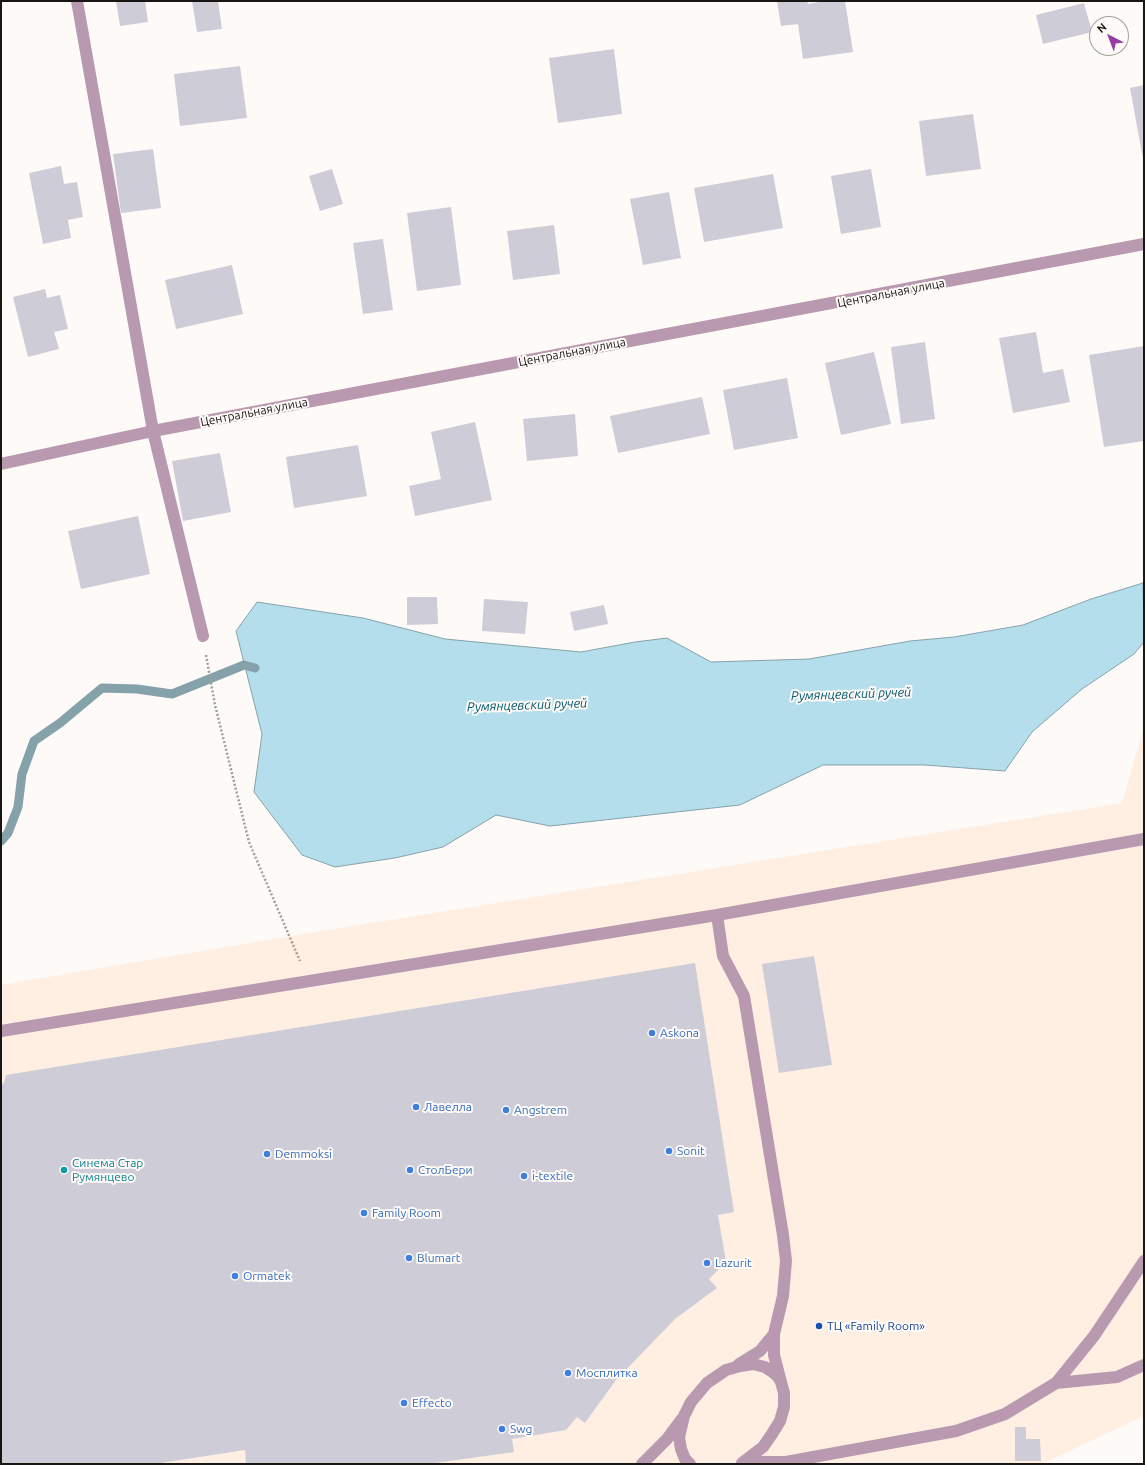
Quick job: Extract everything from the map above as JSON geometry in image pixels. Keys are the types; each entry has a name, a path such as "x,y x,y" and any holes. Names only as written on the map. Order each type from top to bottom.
{"street":[{"path":"77,1 153,431 203,636"},
{"name":"Центральная улица","path":"1,464 153,431 1144,244"},
{"path":"1,1031 716,915 1144,839"},
{"path":"716,915 723,956 744,996 786,1261 783,1296 774,1334 774,1355 784,1393 784,1407 780,1421 763,1447 742,1463"},
{"path":"742,1463 786,1462 956,1431 1005,1414 1056,1383 1094,1336 1144,1261"},
{"path":"733,1368 760,1351 774,1334"},
{"path":"642,1464 667,1439 684,1416 696,1395 707,1383 726,1370 746,1364 765,1367 774,1373 781,1382"},
{"path":"1056,1383 1118,1377 1144,1365"},
{"path":"684,1416 680,1430 680,1443 683,1454 690,1464"}],"path":[{"path":"203,636 215,705 249,842 309,981"}],"shaded area":[{"path":"1144,726 1144,1416 1046,1462 1038,1464 1,1464 1,985 303,934 1122,803"}],"water":[{"path":"1143,583 1144,642 1134,654 1082,689 1032,732 1005,771 925,765 823,765 740,805 550,826 496,815 443,847 395,858 335,867 302,855 254,792 262,734 236,631 257,602 363,618 445,639 581,652 667,638 711,662 809,659 910,641 954,637 1023,625 1091,599"}],"building":[{"path":"116,1 145,1 148,22 120,26"},
{"path":"192,1 218,1 222,29 197,32"},
{"path":"777,1 807,1 808,4 825,1 845,1 853,52 803,59 798,24 781,26"},
{"path":"1084,3 1089,21 1089,33 1043,44 1036,15"},
{"path":"614,49 622,114 558,123 549,58"},
{"path":"240,66 247,118 180,126 174,74"},
{"path":"1144,85 1144,159 1143,159 1130,88"},
{"path":"973,114 981,169 926,176 919,121"},
{"path":"153,149 161,208 121,213 113,154"},
{"path":"61,166 64,184 77,182 83,217 68,220 71,238 43,244 29,173"},
{"path":"332,169 343,204 320,211 309,176"},
{"path":"871,169 881,227 841,234 831,176"},
{"path":"773,174 783,228 704,242 694,188"},
{"path":"669,192 681,258 643,265 630,199"},
{"path":"451,207 461,285 417,291 407,213"},
{"path":"554,225 560,274 513,280 507,231"},
{"path":"383,239 393,310 363,314 353,243"},
{"path":"232,265 243,314 176,329 165,280"},
{"path":"45,289 47,298 60,295 68,329 54,332 59,349 28,357 13,297"},
{"path":"1036,332 1043,373 1063,369 1070,402 1013,413 999,338"},
{"path":"925,342 935,419 901,424 891,347"},
{"path":"1144,346 1144,441 1104,447 1089,355"},
{"path":"874,352 891,424 841,435 825,363"},
{"path":"787,378 798,438 734,450 723,390"},
{"path":"702,397 710,434 618,453 610,416"},
{"path":"575,414 578,456 527,461 523,419"},
{"path":"475,422 492,500 415,516 409,486 441,479 431,432"},
{"path":"358,445 367,496 294,508 286,457"},
{"path":"220,453 231,512 183,521 172,461"},
{"path":"138,516 150,574 81,589 68,531"},
{"path":"407,597 437,597 438,624 407,625"},
{"path":"484,599 528,602 525,634 482,631"},
{"path":"604,605 608,624 574,631 570,612"},
{"path":"814,956 832,1065 779,1073 762,964"},
{"name":"Family Room","path":"695,963 734,1212 718,1215 726,1262 709,1279 717,1288 675,1319 616,1380 585,1423 577,1417 566,1430 512,1439 514,1452 428,1464 246,1464 245,1450 154,1464 1,1464 1,1084 4,1083 6,1075"},
{"path":"1015,1427 1026,1427 1026,1439 1040,1439 1041,1461 1015,1461"}],"waterway":[{"name":"Румянцевский ручей","path":"1,841 8,833 18,807 22,774 34,741 60,723 102,688 137,689 172,694 244,665 255,668"}],"place":[{"name":"Askona","path":"652,1033"},
{"name":"Лавелла","path":"416,1107"},
{"name":"Angstrem","path":"506,1110"},
{"name":"Sonit","path":"669,1151"},
{"name":"Demmoksi","path":"267,1154"},
{"name":"Синема Стар Румянцево","path":"64,1170"},
{"name":"СтолБери","path":"410,1170"},
{"name":"i-textile","path":"524,1176"},
{"name":"Family Room","path":"364,1213"},
{"name":"Blumart","path":"409,1258"},
{"name":"Lazurit","path":"707,1263"},
{"name":"Ormatek","path":"235,1276"},
{"name":"ТЦ «Family Room»","path":"819,1326"},
{"name":"Мосплитка","path":"568,1373"},
{"name":"Effecto","path":"404,1403"},
{"name":"Swg","path":"502,1429"}]}
